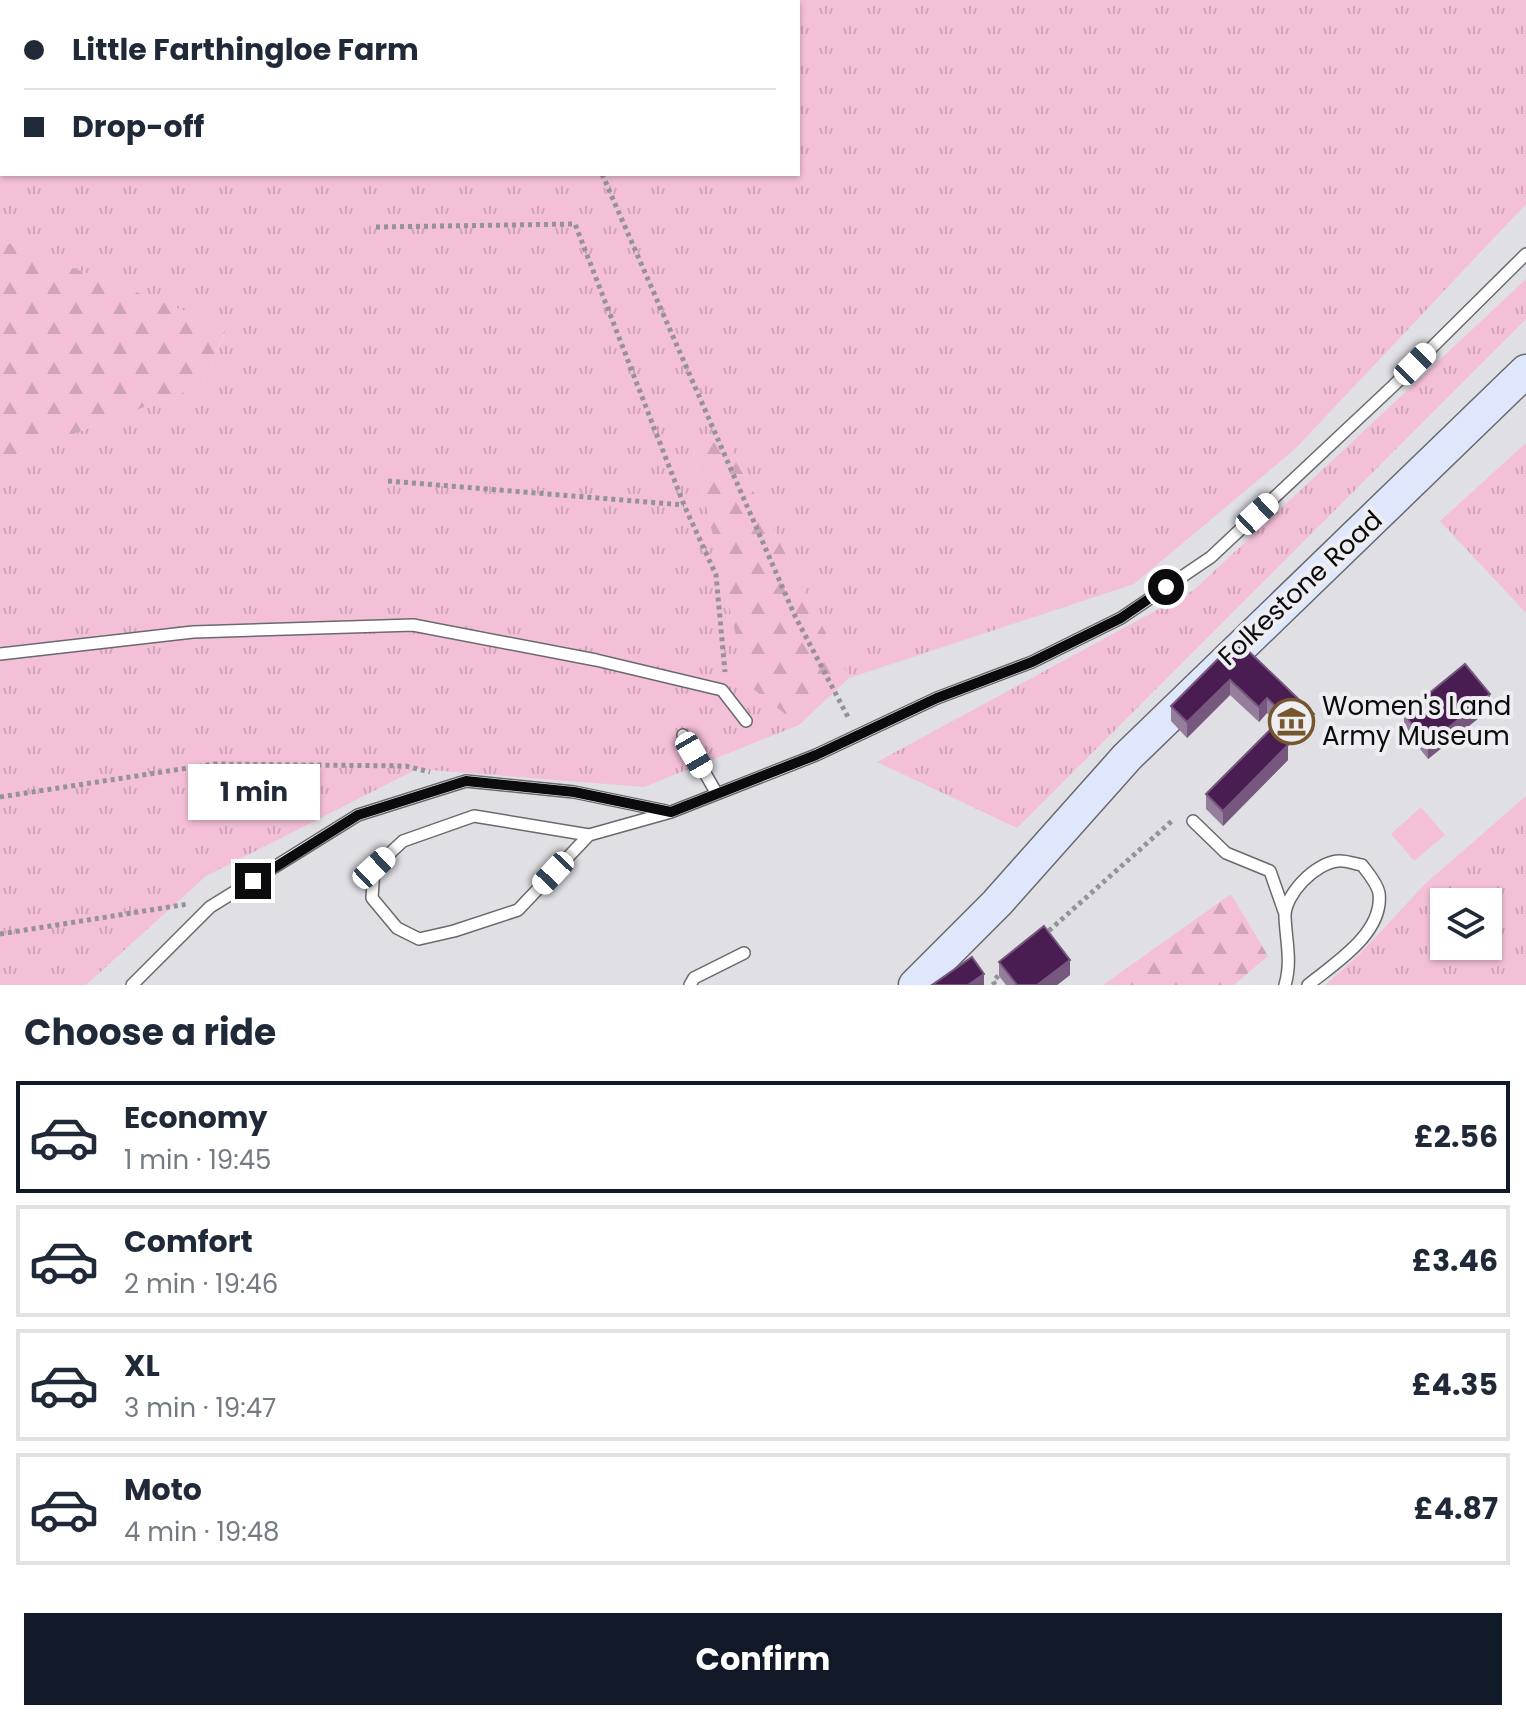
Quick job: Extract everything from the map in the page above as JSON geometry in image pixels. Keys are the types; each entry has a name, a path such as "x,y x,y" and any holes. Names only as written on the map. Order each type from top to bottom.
{"main road":[{"name":"Folkestone Road","path":"915,985 997,903 1127,757 1526,371"}],"lane":[{"path":"589,835 518,910 454,931 419,939 397,928 372,898 374,868 403,841 474,816 589,835 671,812 857,735 937,698 1032,662 1121,618 1211,557 1393,386 1526,254"},
{"path":"0,654 193,632 413,625 596,660 722,690 746,721"},
{"path":"683,735 717,794"},
{"path":"132,985 210,907 358,815 466,781 574,792 671,812"},
{"path":"1193,821 1226,853 1270,871 1285,915 1290,948 1285,985"},
{"path":"1285,915 1288,902 1311,874 1337,861 1362,865 1378,889 1379,914 1355,946 1308,985"},
{"path":"690,985 694,978 744,953"}],"path":[{"path":"603,176 795,616 857,735"},
{"path":"376,227 575,224 684,505 716,575 726,670 722,690"},
{"path":"388,481 684,505"},
{"path":"0,797 214,764 406,766 466,781"},
{"path":"1038,941 1173,820"},
{"path":"0,934 227,897"},
{"path":"995,985 993,981 1004,971"}],"green space":[{"path":"800,0 1526,0 1526,204 1295,449 1134,584 849,678 720,426 693,449 747,683 799,725 644,787 417,769 206,876 86,985 0,985 0,462 202,385 227,328 0,240 0,176 800,176"},
{"path":"0,240 227,327 202,385 0,462"},
{"path":"1526,279 1526,319 1017,828 877,762 1194,590"},
{"path":"720,426 849,678 799,725 747,684 693,449"},
{"path":"1526,443 1526,613 1440,521"},
{"path":"1526,796 1526,985 1325,985 1357,957 1425,884"},
{"path":"1421,807 1445,835 1414,861 1391,834"},
{"path":"1231,894 1268,956 1234,985 1103,985"}],"building":[{"path":"1237,640 1314,714 1299,729 1267,698 1259,707 1230,680 1187,722 1171,706"},
{"path":"1465,664 1490,694 1428,744 1404,714"},
{"path":"1272,728 1288,745 1223,811 1206,794"},
{"path":"1044,926 1070,960 1037,985 1017,985 999,962"},
{"path":"972,957 984,974 968,985 932,985"}],"place":[{"name":"Women's Land Army Museum","path":"1291,721"}],"route":[{"path":"253,881 358,815 466,781 574,792 671,812 816,755 937,698 1032,662 1121,618 1166,587"}]}
